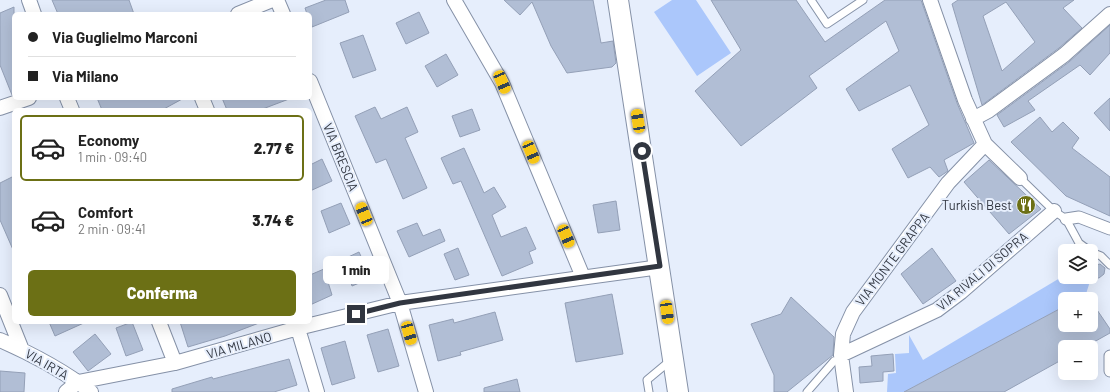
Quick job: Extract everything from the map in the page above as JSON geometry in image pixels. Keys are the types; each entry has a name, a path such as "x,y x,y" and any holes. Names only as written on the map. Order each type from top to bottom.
{"main road":[{"path":"618,0 660,266 678,392"}],"street":[{"path":"29,0 33,12"},
{"path":"243,12 272,0"},
{"path":"277,0 282,12"},
{"path":"454,0 502,82 583,277"},
{"path":"930,0 973,119 985,144 1020,178"},
{"path":"973,119 988,111 1064,55 1110,14"},
{"name":"VIA BRESCIA","path":"312,86 400,303 426,392"},
{"path":"0,108 23,100"},
{"name":"VIA MONTE GRAPPA","path":"846,392 838,358 843,334 852,312 948,183 985,144"},
{"name":"VIA RIVALI DI SOPRA","path":"838,358 937,310 961,292 1054,211"},
{"path":"1066,219 1079,217 1110,228"},
{"name":"VIA MILANO","path":"312,322 400,303 660,266"},
{"path":"0,295 22,350"},
{"path":"160,324 175,363"},
{"path":"297,325 317,392"},
{"name":"VIA MILANO","path":"78,382 175,363 297,325"},
{"name":"VIA IRTA","path":"0,340 22,350 78,382 91,392"},
{"path":"1110,356 1110,372"},
{"path":"66,392 78,382"}],"lane":[{"path":"811,0 827,24 864,0"},
{"path":"1020,178 1054,211 1066,219 1080,244"},
{"path":"1098,255 1110,265"},
{"path":"807,392 838,358"},
{"path":"649,392 647,380 673,359"}],"shaded area":[{"path":"672,0 696,0 731,53 697,76 654,12"},
{"path":"1058,279 1058,284 1089,284 1087,292 1058,292 1058,310 904,392 887,392 888,374 896,373 895,354 909,353 909,335 923,360"}],"building":[{"path":"52,0 129,0 133,12 57,12"},
{"path":"326,0 345,0 349,12 312,27 312,12 306,12 305,8"},
{"path":"504,0 593,0 601,43 613,41 616,63 612,67 567,73 551,46 532,2 520,15"},
{"path":"711,0 796,0 825,42 885,0 921,0 957,103 974,143 944,160 948,171 939,177 930,167 908,178 892,149 929,125 910,85 859,111 846,89 899,51 886,21 809,76 817,88 741,146 695,91 741,50"},
{"path":"958,0 1074,0 1063,8 1082,28 1059,48 982,105 952,4","holes":["1006,2 1035,42 1002,71 983,16"]},
{"path":"14,7 14,12 12,12 12,95 0,65 0,13"},
{"path":"419,12 429,33 406,44 396,23"},
{"path":"1110,25 1110,53 1090,75 1080,65 1028,101 1035,110 1004,127 997,115 1069,62"},
{"path":"363,35 376,70 353,78 340,43"},
{"path":"446,54 458,75 437,87 425,66"},
{"path":"1110,98 1110,131 1094,113"},
{"path":"98,100 180,100 166,108 101,108"},
{"path":"223,100 286,100 265,108 226,108"},
{"path":"375,107 381,119 407,107 418,132 405,138 427,188 403,199 386,159 376,163 355,116"},
{"path":"472,109 480,130 460,137 452,116"},
{"path":"1040,117 1052,132 1063,122 1079,138 1072,148 1110,177 1110,216 1066,196 1011,142"},
{"path":"464,148 484,193 494,187 506,207 492,215 501,237 526,227 536,249 529,252 533,263 502,276 461,181 453,184 441,158"},
{"path":"322,159 332,181 312,190 312,164"},
{"path":"989,160 1041,209 1009,234 964,182"},
{"path":"12,177 12,247 0,220 0,183"},
{"path":"616,201 620,230 598,233 593,205"},
{"path":"341,203 350,224 329,233 321,211"},
{"path":"417,223 423,236 440,229 445,241 409,257 397,231"},
{"path":"458,248 469,275 455,280 444,254"},
{"path":"932,248 956,281 923,304 901,274"},
{"path":"359,252 371,278 352,286 344,259"},
{"path":"1098,264 1100,264 1105,268 1104,274 1099,278 1098,278"},
{"path":"324,269 332,295 312,304 312,274"},
{"path":"612,294 623,354 576,362 565,303"},
{"path":"791,297 834,337 833,355 787,392 774,392 774,375 751,324 781,314"},
{"path":"1058,310 1058,332 1098,332 1098,311 1110,329 1110,333 1098,340 1058,340 1058,362 1004,392 904,392"},
{"path":"495,312 503,340 460,352 461,355 438,361 429,325 453,319 454,323"},
{"path":"50,324 82,324 55,336"},
{"path":"127,324 133,324 143,350 126,356 116,328"},
{"path":"181,324 256,324 225,336 188,347"},
{"path":"388,329 399,366 378,372 367,335"},
{"path":"95,334 111,354 88,371 73,352"},
{"path":"345,341 355,378 332,385 321,348"},
{"path":"893,354 894,371 883,372 883,381 860,383 859,367 872,366 871,356"},
{"path":"289,359 297,385 274,392 172,392 172,389 212,377 213,379"},
{"path":"0,371 25,373 24,392 0,392"},
{"path":"517,379 520,392 484,392 484,388"}],"place":[{"name":"Turkish Best","path":"1026,205"}],"route":[{"path":"356,314 400,303 660,266 642,151"}]}
